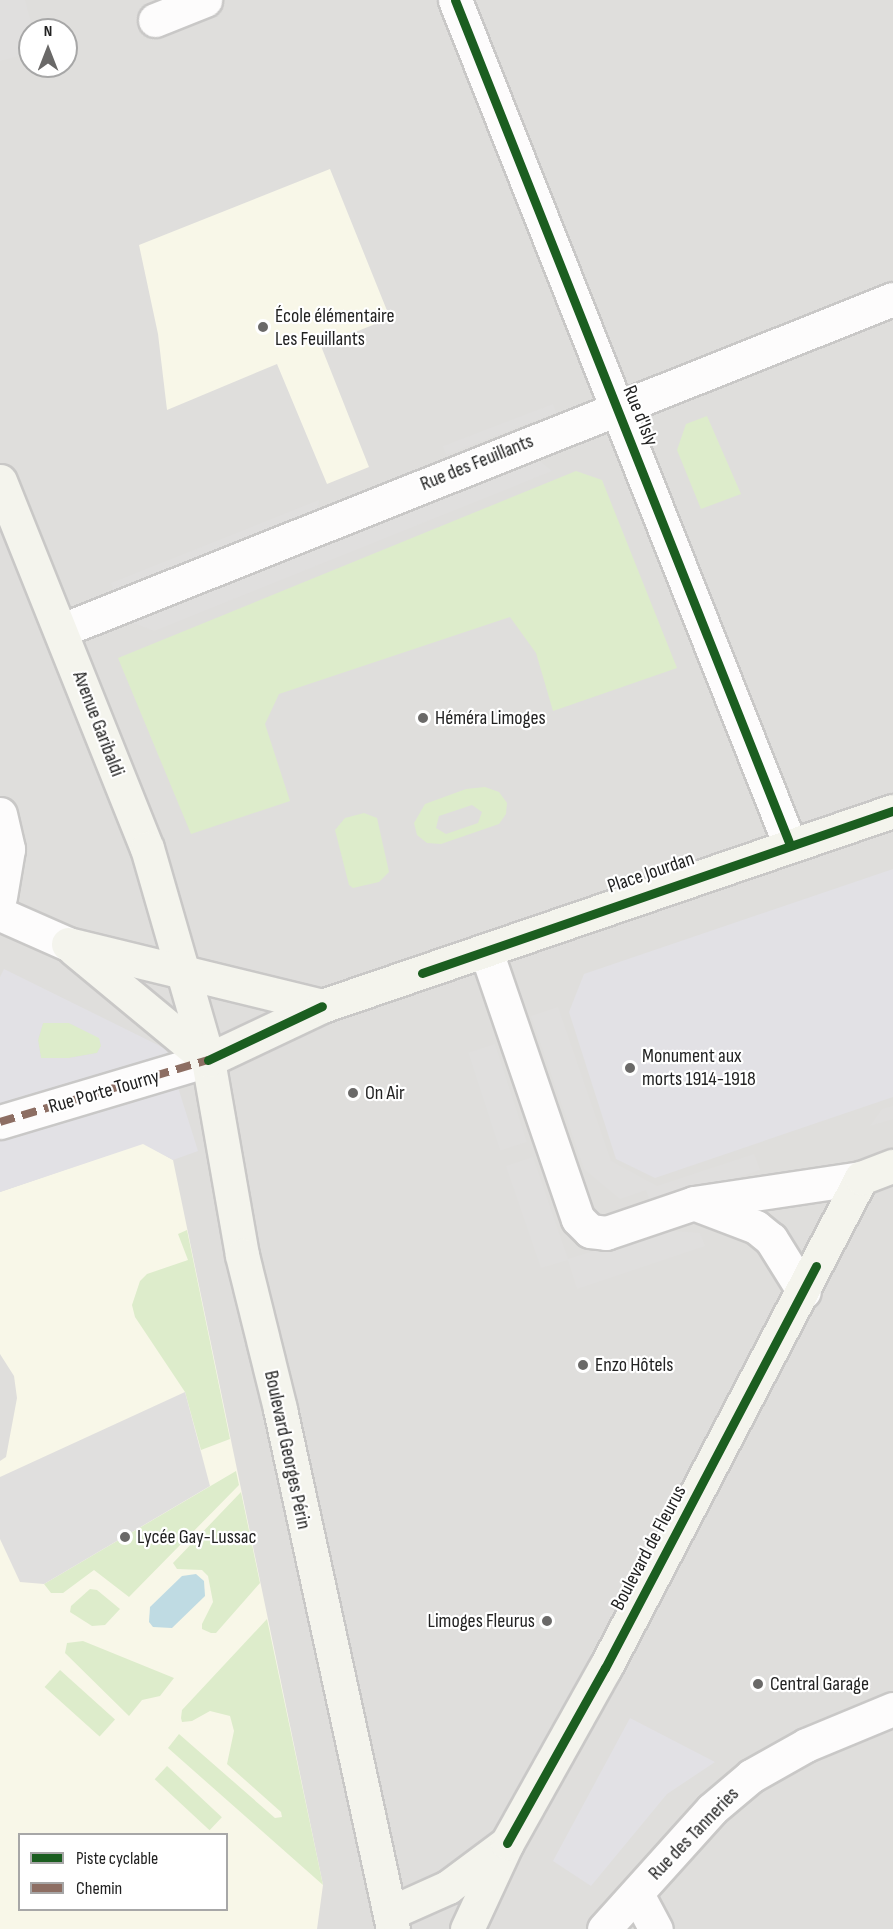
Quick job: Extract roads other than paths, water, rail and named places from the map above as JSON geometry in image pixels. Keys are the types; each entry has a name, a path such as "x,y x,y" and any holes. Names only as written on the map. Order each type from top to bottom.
{"main road":[{"name":"Avenue Garibaldi","path":"0,481 62,630 147,848 181,972"},
{"name":"Place Jourdan","path":"208,1060 322,1005 893,811"},
{"path":"68,944 322,1005"},
{"path":"68,944 208,1060"},
{"name":"Boulevard Georges Périn","path":"181,972 208,1060 242,1255 280,1409 392,1921"},
{"path":"861,1178 893,1166"},
{"name":"Boulevard de Fleurus","path":"467,1929 507,1843 605,1668 804,1292 861,1178"},
{"name":"Boulevard de Fleurus","path":"392,1921 448,1887 507,1843"}],"street":[{"path":"155,20 205,0"},
{"name":"Rue d'Isly","path":"457,0 790,845"},
{"name":"Rue des Feuillants","path":"62,630 893,299"},
{"path":"0,814 8,849 0,897"},
{"path":"0,914 68,944"},
{"path":"486,951 578,1219 590,1231 606,1233 694,1203 861,1178"},
{"name":"Rue Porte Tourny","path":"0,1122 208,1060"},
{"path":"694,1203 756,1227 771,1239 804,1292"},
{"name":"Rue des Tanneries","path":"604,1929 712,1809 751,1776 806,1745 893,1709"},
{"path":"637,1894 656,1929"}],"water":[{"path":"196,1574 204,1581 205,1596 172,1628 153,1627 149,1622 150,1607 182,1576"}],"place":[{"name":"École élémentaire Les Feuillants","path":"263,327"},
{"name":"Héméra Limoges","path":"423,718"},
{"name":"Monument aux morts 1914-1918","path":"630,1068"},
{"name":"On Air","path":"353,1093"},
{"name":"Enzo Hôtels","path":"583,1365"},
{"name":"Lycée Gay-Lussac","path":"125,1537"},
{"name":"Limoges Fleurus","path":"547,1621"},
{"name":"Central Garage","path":"758,1684"}]}
